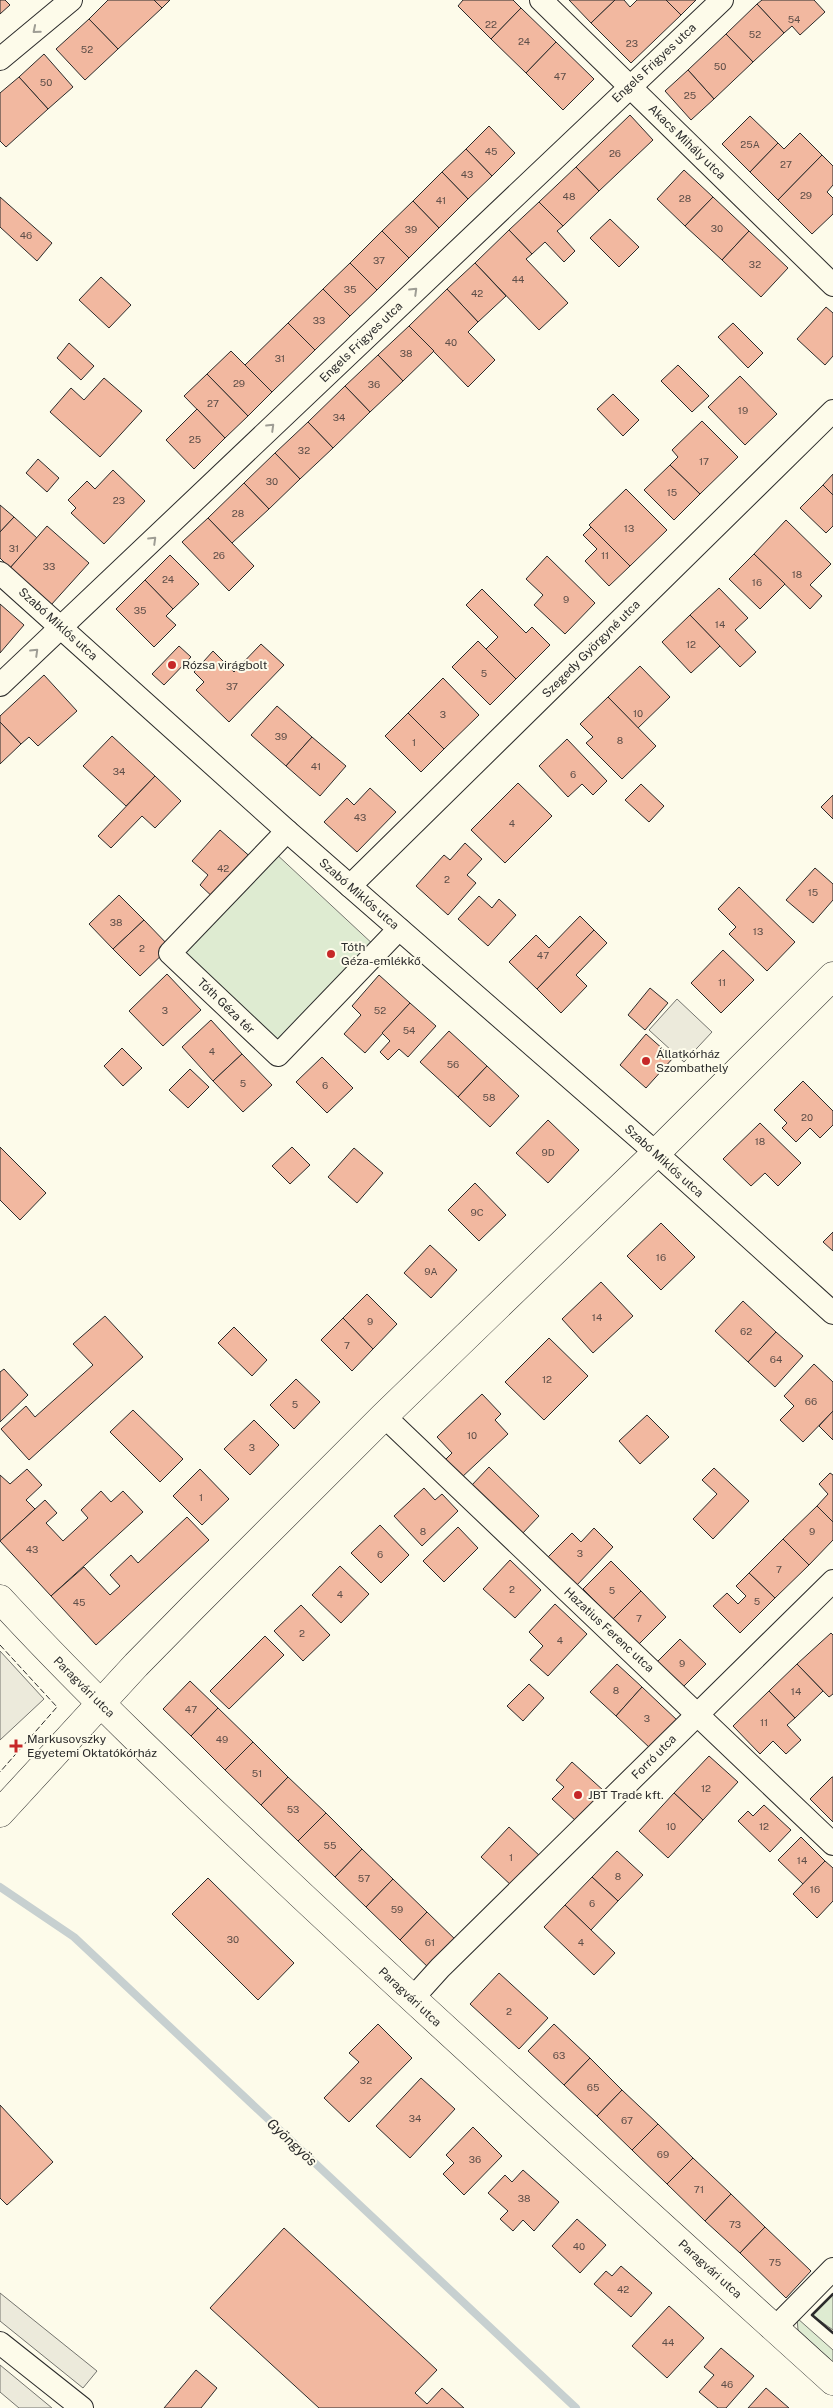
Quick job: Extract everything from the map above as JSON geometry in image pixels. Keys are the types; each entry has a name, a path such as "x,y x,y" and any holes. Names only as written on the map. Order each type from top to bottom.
{"street":[{"path":"0,59 71,0"},
{"name":"Akacs Mihály utca","path":"541,0 833,285"},
{"name":"Engels Frigyes utca","path":"0,685 722,0"},
{"name":"Szegedy Györgyné utca","path":"350,886 833,411"},
{"name":"Szabó Miklós utca","path":"0,572 287,831 656,1153 833,1313"},
{"name":"Tóth Géza tér","path":"287,831 170,953 278,1055 399,929"},
{"path":"0,1813 136,1665 384,1416 656,1153 833,976"},
{"name":"Hazatius Ferenc utca","path":"384,1416 833,1844"},
{"name":"Forró utca","path":"412,1999 430,1979 833,1581"},
{"name":"Paragvári utca","path":"0,1599 101,1705 412,1999 833,2381"},
{"path":"775,2328 833,2269"},
{"path":"0,2342 82,2408"}],"green space":[{"path":"273,851 376,947 279,1051 176,954"},
{"path":"833,2294 833,2330 812,2315"},
{"path":"797,2318 833,2350 833,2362 798,2330"}],"shaded area":[{"name":"Állatkórház Szombathely","path":"677,999 712,1032 684,1062 649,1030"},
{"path":"0,1651 44,1699 0,1740"},
{"path":"0,2293 97,2371 83,2388 0,2321"},
{"path":"0,2365 52,2408 19,2408 0,2392"}],"building":[{"path":"0,0 5,0 10,5 0,14"},
{"path":"108,0 154,0 162,8 118,49 89,19"},
{"path":"154,0 170,0 162,8"},
{"path":"463,0 513,0 521,8 491,39 458,6"},
{"path":"569,0 615,0 591,23"},
{"path":"615,0 624,0 630,7 637,0 666,0 681,15 631,63 591,23"},
{"path":"666,0 696,0 681,15"},
{"path":"762,0 814,0 825,12 800,35 792,26 784,33 757,4"},
{"path":"757,4 784,33 753,62 726,34"},
{"path":"521,8 556,42 526,73 491,39"},
{"path":"89,19 118,49 85,80 56,49"},
{"path":"726,34 753,62 714,99 688,70"},
{"path":"556,42 594,79 563,110 526,73"},
{"path":"44,54 73,87 48,109 19,77"},
{"path":"688,70 714,99 691,120 665,91"},
{"path":"19,77 48,109 6,147 0,141 0,93"},
{"path":"630,115 653,140 599,191 576,167"},
{"path":"750,116 778,143 750,172 722,144"},
{"path":"489,126 515,153 492,176 466,149"},
{"path":"800,133 822,155 778,200 750,172 778,143 784,149"},
{"path":"466,149 492,176 468,199 442,172"},
{"path":"822,155 833,166 833,185 827,192 833,198 833,214 812,234 778,200"},
{"path":"576,167 599,191 563,226 539,202"},
{"path":"684,170 713,197 685,226 657,199"},
{"path":"442,172 468,199 439,228 413,201"},
{"path":"0,197 52,243 37,261 0,227"},
{"path":"713,197 749,231 722,260 685,226"},
{"path":"413,201 439,228 409,258 382,231"},
{"path":"539,202 563,226 557,231 575,251 564,262 545,242 532,254 509,230"},
{"path":"610,219 639,247 619,267 590,238"},
{"path":"509,230 532,254 526,259 568,303 539,330 475,263"},
{"path":"382,231 409,258 377,290 350,263"},
{"path":"749,231 788,268 761,297 722,260"},
{"path":"350,263 377,290 350,316 323,289"},
{"path":"475,263 506,296 478,322 447,289"},
{"path":"101,277 131,305 109,328 79,300"},
{"path":"323,289 350,316 315,350 288,323"},
{"path":"447,289 478,322 468,332 495,360 468,387 409,326"},
{"path":"826,307 833,313 833,356 825,365 797,339"},
{"path":"288,323 315,350 272,392 245,365"},
{"path":"733,323 763,353 748,368 718,337"},
{"path":"409,326 434,351 403,381 378,355"},
{"path":"69,343 94,366 81,380 57,358"},
{"path":"231,351 272,392 248,416 207,374"},
{"path":"378,355 403,381 370,412 345,386"},
{"path":"678,365 709,396 692,412 661,381"},
{"path":"207,374 248,416 225,438 184,396"},
{"path":"740,376 777,414 745,445 708,407"},
{"path":"104,378 142,411 100,457 50,412 71,388 84,400"},
{"path":"345,386 370,412 333,448 308,422"},
{"path":"613,394 639,420 623,436 597,409"},
{"path":"197,409 225,438 194,469 166,440"},
{"path":"702,421 738,457 700,494 670,465 678,457 672,450"},
{"path":"308,422 333,448 300,479 275,453"},
{"path":"275,453 300,479 269,509 244,483"},
{"path":"38,459 59,478 47,492 26,473"},
{"path":"670,465 700,494 674,520 644,490"},
{"path":"113,470 145,501 104,544 71,513 76,508 68,500 87,481 95,489"},
{"path":"833,474 833,495 823,485"},
{"path":"244,483 269,509 232,543 208,518"},
{"path":"823,485 833,495 833,526 826,533 800,508"},
{"path":"626,489 667,530 630,566 589,525"},
{"path":"0,505 14,517 0,532"},
{"path":"14,517 37,538 10,568 0,558 0,532"},
{"path":"208,518 254,566 229,591 182,542"},
{"path":"786,520 831,564 810,585 822,596 810,609 754,554"},
{"path":"47,526 89,563 51,605 10,568"},
{"path":"591,527 630,566 609,586 585,561 597,549 583,535"},
{"path":"754,554 785,584 760,609 729,579"},
{"path":"170,555 199,584 173,609 145,580"},
{"path":"547,556 595,603 565,634 534,605 543,595 526,579"},
{"path":"145,580 173,609 166,616 176,625 154,647 116,609"},
{"path":"719,588 748,618 735,630 756,652 740,667 690,615"},
{"path":"482,589 526,633 532,627 550,645 516,679 486,649 498,637 466,605"},
{"path":"0,604 24,625 0,653"},
{"path":"690,615 720,646 691,673 662,642"},
{"path":"478,641 516,679 490,705 452,667"},
{"path":"261,644 284,665 229,722 196,690 204,682 194,672 213,651 234,672"},
{"name":"Rózsa virágbolt","path":"179,646 191,657 164,685 152,674"},
{"path":"640,666 670,697 638,728 608,697"},
{"path":"44,675 77,711 38,746 29,737 21,744 0,722 0,716"},
{"path":"443,678 479,715 444,749 408,713"},
{"path":"608,697 656,746 622,779 586,743 593,737 580,724"},
{"path":"277,706 312,737 286,766 251,735"},
{"path":"408,713 444,749 421,772 385,736"},
{"path":"0,722 21,744 0,764"},
{"path":"112,736 155,776 126,806 83,766"},
{"path":"312,737 346,766 320,796 286,766"},
{"path":"567,739 607,781 593,795 582,784 568,797 539,766"},
{"path":"155,776 181,801 155,828 142,816 111,848 98,836"},
{"path":"518,783 552,816 505,863 471,830"},
{"path":"641,784 664,806 649,822 625,800"},
{"path":"370,788 396,812 357,852 324,822 347,798 354,805"},
{"path":"833,795 833,819 821,807"},
{"path":"220,830 254,860 217,901 200,885 208,875 192,861"},
{"path":"465,843 482,859 467,875 476,883 448,915 416,886 444,855 450,860"},
{"path":"815,868 833,884 833,900 813,923 786,900"},
{"path":"739,887 795,942 767,971 729,934 736,927 718,909"},
{"path":"119,895 144,920 113,949 89,924"},
{"path":"479,896 492,908 499,899 516,915 488,946 458,919"},
{"path":"580,916 594,930 537,989 509,962 536,935 549,948"},
{"path":"144,920 170,947 140,976 113,949"},
{"path":"594,930 607,943 576,975 587,986 561,1013 537,989"},
{"path":"723,950 754,980 721,1013 691,983"},
{"path":"167,974 201,1010 163,1046 129,1011"},
{"path":"379,975 410,1003 365,1053 344,1034 361,1015 352,1006"},
{"path":"650,988 668,1003 645,1030 628,1015"},
{"path":"410,1003 436,1026 408,1057 399,1049 388,1060 380,1052 390,1041 382,1033"},
{"path":"211,1020 242,1054 213,1081 182,1047"},
{"path":"449,1031 487,1066 458,1097 420,1062"},
{"name":"Állatkórház Szombathely","path":"646,1034 673,1058 646,1088 620,1065"},
{"path":"122,1048 142,1068 123,1086 104,1066"},
{"path":"242,1054 272,1085 243,1112 213,1081"},
{"path":"322,1057 353,1088 327,1113 296,1082"},
{"path":"487,1066 519,1096 490,1127 458,1097"},
{"path":"190,1069 209,1087 188,1108 169,1090"},
{"path":"803,1081 833,1111 833,1125 820,1138 810,1128 796,1142 782,1128 787,1123 774,1110"},
{"path":"548,1120 579,1150 548,1183 516,1153"},
{"path":"760,1123 801,1163 778,1186 765,1173 751,1186 723,1159"},
{"path":"0,1147 46,1193 20,1220 0,1200"},
{"path":"292,1147 310,1165 290,1184 272,1166"},
{"path":"354,1148 383,1173 357,1203 328,1177"},
{"path":"475,1183 506,1215 479,1241 448,1210"},
{"path":"661,1223 695,1257 661,1290 627,1256"},
{"path":"833,1232 833,1251 823,1242"},
{"path":"430,1245 457,1270 431,1298 404,1273"},
{"path":"601,1282 633,1316 593,1353 562,1319"},
{"path":"367,1294 397,1324 373,1349 343,1318"},
{"path":"743,1301 776,1332 748,1362 715,1331"},
{"path":"105,1316 143,1357 29,1460 1,1429 26,1406 35,1417 93,1365 73,1344"},
{"path":"343,1318 373,1349 352,1371 321,1340"},
{"path":"234,1327 267,1360 252,1376 218,1343"},
{"path":"776,1332 803,1356 775,1387 748,1362"},
{"path":"549,1338 588,1376 544,1420 505,1382"},
{"path":"814,1364 833,1382 833,1411 803,1442 780,1420 794,1406 784,1396"},
{"path":"4,1369 28,1395 0,1422 0,1372"},
{"path":"296,1379 320,1402 294,1429 270,1405"},
{"path":"482,1394 501,1414 495,1420 508,1434 461,1478 444,1461 452,1453 437,1437"},
{"path":"133,1410 183,1459 160,1482 110,1432"},
{"path":"833,1411 833,1440 819,1426"},
{"path":"647,1415 669,1437 640,1464 619,1441"},
{"path":"254,1420 279,1445 250,1475 224,1449"},
{"path":"489,1467 539,1516 521,1535 471,1486"},
{"path":"714,1468 749,1501 713,1539 693,1519 717,1494 702,1480"},
{"path":"27,1469 42,1485 26,1500 35,1509 0,1541 0,1475 10,1484"},
{"path":"200,1469 229,1499 202,1525 173,1496"},
{"path":"830,1473 833,1475 833,1522 817,1506 828,1494 819,1484"},
{"path":"424,1488 435,1500 442,1494 458,1511 422,1546 394,1516"},
{"path":"101,1491 111,1502 123,1491 143,1512 51,1596 0,1541 45,1500 57,1513 46,1523 63,1541 88,1518 81,1510"},
{"path":"817,1506 833,1522 833,1540 809,1565 783,1539"},
{"path":"187,1517 209,1540 96,1645 51,1596 84,1567 110,1595 120,1586 110,1575 131,1555 138,1563"},
{"path":"380,1525 409,1555 381,1583 351,1553"},
{"path":"458,1527 478,1548 444,1582 423,1561"},
{"path":"594,1528 613,1547 576,1586 547,1558 572,1533 581,1542"},
{"path":"783,1539 809,1565 775,1598 749,1573"},
{"path":"510,1560 541,1590 515,1618 483,1589"},
{"path":"611,1561 641,1591 613,1619 583,1589"},
{"path":"340,1566 369,1594 341,1623 312,1595"},
{"path":"749,1573 775,1598 740,1633 713,1606 727,1593 738,1604 746,1596 736,1586"},
{"path":"641,1591 666,1617 638,1645 613,1619"},
{"path":"555,1604 587,1634 548,1676 530,1660 543,1646 529,1632"},
{"path":"301,1605 330,1635 303,1661 274,1631"},
{"path":"831,1633 833,1635 833,1694 829,1697 797,1664"},
{"path":"265,1636 284,1655 229,1709 210,1691"},
{"path":"680,1639 706,1664 683,1687 657,1662"},
{"path":"617,1664 642,1687 616,1716 590,1692"},
{"path":"797,1664 823,1691 795,1718 769,1691"},
{"path":"190,1681 218,1708 191,1736 163,1709"},
{"path":"529,1684 544,1698 523,1721 507,1706"},
{"path":"642,1687 678,1721 651,1749 616,1716"},
{"path":"769,1691 795,1718 787,1725 801,1740 786,1754 773,1741 760,1754 733,1726"},
{"path":"218,1708 253,1742 225,1770 191,1736"},
{"path":"253,1742 288,1777 261,1805 225,1770"},
{"path":"709,1756 738,1782 703,1820 674,1793"},
{"name":"JBT Trade kft.","path":"572,1762 604,1791 576,1821 552,1799 564,1787 556,1780"},
{"path":"288,1777 326,1813 298,1841 261,1805"},
{"path":"833,1777 833,1822 810,1799"},
{"path":"674,1793 703,1820 668,1858 639,1831"},
{"path":"764,1805 791,1830 770,1852 738,1821 748,1811 753,1816"},
{"path":"326,1813 362,1849 335,1877 298,1841"},
{"path":"509,1827 541,1857 513,1887 481,1857"},
{"path":"801,1837 825,1861 803,1884 778,1860"},
{"path":"362,1849 393,1879 366,1907 335,1877"},
{"path":"617,1851 643,1875 618,1901 592,1877"},
{"path":"825,1861 833,1868 833,1901 817,1918 793,1894"},
{"path":"592,1877 618,1901 591,1930 565,1905"},
{"path":"208,1878 294,1963 258,2000 172,1914"},
{"path":"393,1879 427,1912 400,1940 366,1907"},
{"path":"565,1905 615,1953 594,1975 544,1927"},
{"path":"427,1912 460,1944 433,1972 400,1940"},
{"path":"499,1973 548,2018 519,2049 470,2004"},
{"path":"378,2024 412,2058 349,2122 324,2098 359,2062 349,2053"},
{"path":"554,2024 590,2058 564,2085 528,2051"},
{"path":"590,2058 622,2090 597,2116 564,2085"},
{"path":"421,2078 455,2109 410,2158 376,2126"},
{"path":"622,2090 658,2124 632,2150 597,2116"},
{"path":"0,2105 53,2162 7,2205 0,2198"},
{"path":"658,2124 693,2158 667,2184 632,2150"},
{"path":"473,2127 502,2156 464,2195 443,2174 454,2163 446,2155"},
{"path":"693,2158 731,2194 705,2221 667,2184"},
{"path":"523,2170 559,2202 534,2231 523,2220 513,2231 500,2219 508,2211 488,2193 505,2175 512,2182"},
{"path":"731,2194 765,2227 740,2253 705,2221"},
{"path":"577,2219 606,2245 580,2273 552,2246"},
{"path":"765,2227 811,2271 786,2298 740,2253"},
{"path":"284,2228 437,2370 415,2393 427,2404 442,2388 464,2408 319,2408 210,2308"},
{"path":"621,2266 652,2293 631,2317 594,2284 606,2271 612,2276"},
{"path":"669,2306 704,2338 667,2378 632,2346"},
{"path":"721,2348 754,2376 726,2408 718,2408 699,2392 714,2375 704,2367"},
{"path":"196,2370 217,2388 201,2408 164,2408"},
{"path":"766,2388 789,2408 748,2408"}],"waterway":[{"name":"Gyöngyös","path":"0,1887 74,1937 576,2408"}],"fence":[{"path":"0,1645 57,1707 0,1772"},
{"path":"833,2294 812,2315 833,2333"}],"wall":[{"path":"833,2294 812,2315 833,2333"}],"place":[{"name":"Rózsa virágbolt","path":"172,665"},
{"name":"Tóth Géza-emlékkő","path":"331,954"},
{"name":"Állatkórház Szombathely","path":"646,1061"},
{"name":"Markusovszky Egyetemi Oktatókórház","path":"16,1746"},
{"name":"JBT Trade kft.","path":"578,1795"}]}
